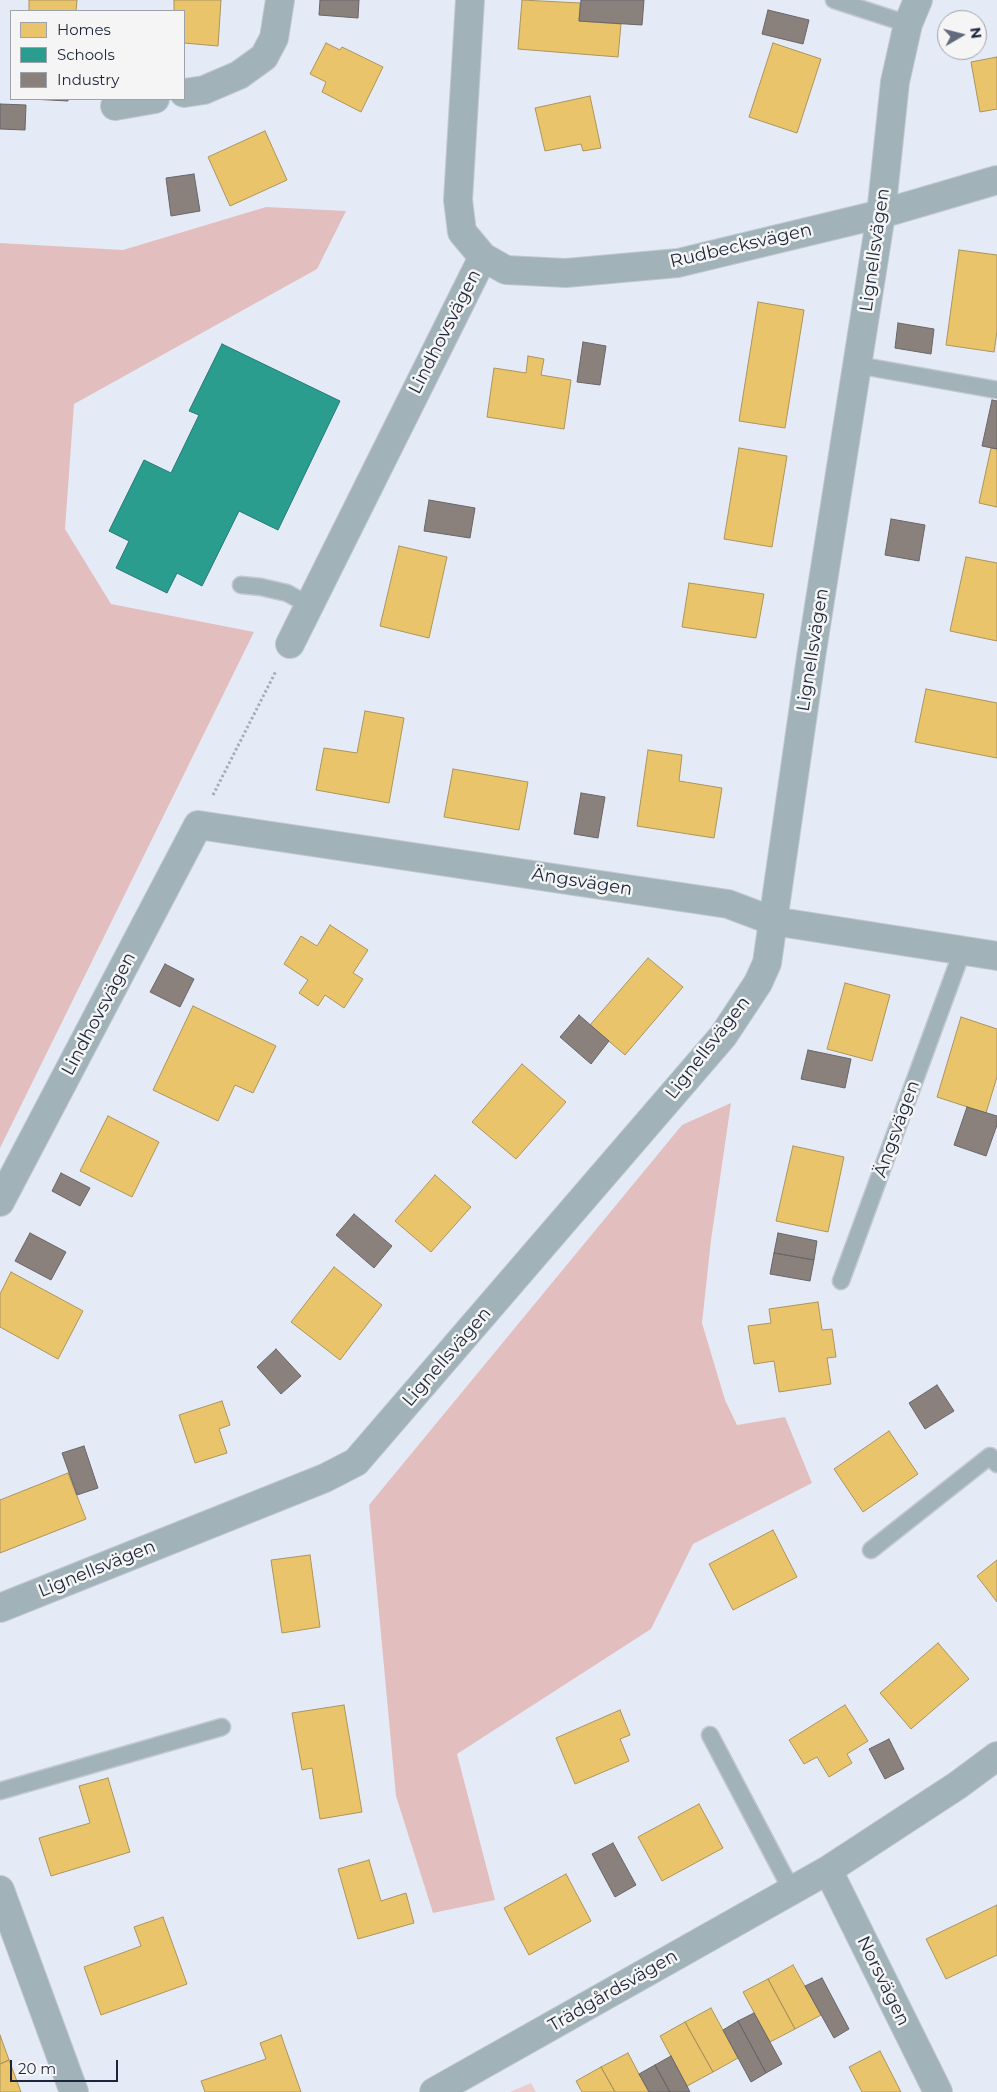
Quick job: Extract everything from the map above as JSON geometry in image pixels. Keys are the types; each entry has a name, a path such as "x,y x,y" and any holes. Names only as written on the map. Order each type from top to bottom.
{"street":[{"path":"185,93 204,90 239,75 264,57 274,38 280,0"},
{"name":"Lindhovsvägen","path":"290,644 483,257 462,232 458,200 470,0"},
{"name":"Lignellsvägen","path":"0,1608 325,1478 356,1462 722,1036 758,983 767,963 881,214 896,82 913,12"},
{"path":"115,106 148,100"},
{"name":"Rudbecksvägen","path":"483,257 506,270 566,273 678,262 881,214 997,180"},
{"name":"Lindhovsvägen","path":"0,1202 198,825"},
{"name":"Ängsvägen","path":"198,825 728,904 773,921 963,949 997,956"},
{"name":"Trädgårdsvägen","path":"434,2092 828,1870 958,1785 997,1756"},
{"name":"Norsvägen","path":"828,1870 938,2092"},
{"path":"0,1890 74,2092"}],"lane":[{"path":"834,0 913,12"},
{"path":"857,365 997,390"},
{"path":"241,586 261,587 287,593 310,604"},
{"name":"Ängsvägen","path":"841,1281 963,949"},
{"path":"871,1550 990,1456 997,1464"},
{"path":"0,1791 222,1727"},
{"path":"710,1735 791,1890"}],"path":[{"path":"198,825 290,644"}],"shaded area":[{"path":"266,207 346,211 317,269 74,404 65,529 111,604 254,632 0,1148 0,243 123,250"},
{"path":"731,1103 711,1240 702,1323 725,1400 737,1425 785,1417 812,1483 693,1544 651,1629 457,1754 495,1900 433,1913 396,1796 369,1505 682,1125"},
{"path":"531,2083 536,2092 510,2092"}],"building: Homes":[{"path":"29,0 77,0 76,10 29,10"},
{"path":"174,0 221,0 218,46 185,43 185,10 174,10"},
{"path":"522,0 580,3 579,21 621,24 618,57 518,49"},
{"path":"326,43 340,50 342,47 383,67 361,112 322,92 326,82 310,74"},
{"path":"773,43 821,59 797,133 749,117"},
{"path":"997,57 997,109 980,112 971,62"},
{"path":"590,96 601,148 583,151 581,144 545,151 535,108"},
{"path":"265,131 287,180 230,206 208,157"},
{"path":"959,250 997,255 997,331 994,352 946,345"},
{"path":"758,302 804,310 785,428 739,421"},
{"path":"528,356 544,359 541,375 571,380 564,429 487,417 494,368 526,373"},
{"path":"739,448 787,456 772,547 724,539"},
{"path":"991,448 997,449 997,507 979,503"},
{"path":"399,546 447,557 429,638 380,626"},
{"path":"966,557 997,563 997,641 950,631"},
{"path":"689,583 764,594 756,638 682,627"},
{"path":"926,689 997,703 997,758 915,742"},
{"path":"365,711 404,718 389,803 316,790 324,748 357,753"},
{"path":"648,750 682,755 679,781 722,788 714,838 637,826"},
{"path":"453,769 528,782 519,830 444,817"},
{"path":"330,925 368,950 353,973 363,979 344,1008 325,995 318,1006 299,993 308,980 284,964 301,936 317,946"},
{"path":"648,958 683,987 625,1055 590,1025"},
{"path":"845,983 890,995 872,1061 827,1049"},
{"path":"193,1006 276,1046 253,1093 235,1085 218,1121 153,1090"},
{"path":"961,1017 997,1029 997,1077 986,1113 937,1097"},
{"path":"522,1064 566,1102 516,1159 472,1122"},
{"path":"108,1116 159,1142 132,1197 80,1171"},
{"path":"793,1146 844,1157 828,1232 776,1221"},
{"path":"435,1175 471,1207 431,1252 395,1221"},
{"path":"334,1267 382,1305 340,1360 291,1322"},
{"path":"11,1272 83,1311 58,1359 0,1327 0,1294"},
{"path":"818,1302 822,1330 832,1329 836,1357 827,1358 831,1384 779,1392 774,1361 754,1364 748,1326 771,1323 769,1309"},
{"path":"222,1401 230,1425 219,1429 227,1453 195,1463 179,1415"},
{"path":"889,1431 918,1474 863,1512 834,1469"},
{"path":"68,1473 86,1519 0,1553 0,1500"},
{"path":"773,1530 797,1577 733,1610 709,1564"},
{"path":"310,1555 320,1627 282,1633 271,1560"},
{"path":"997,1560 997,1602 977,1576"},
{"path":"938,1643 969,1679 911,1729 880,1693"},
{"path":"344,1705 362,1812 320,1819 312,1768 302,1770 292,1713"},
{"path":"845,1705 868,1741 847,1754 852,1763 829,1777 817,1757 804,1764 789,1740"},
{"path":"620,1710 630,1735 620,1739 629,1761 575,1784 556,1738"},
{"path":"108,1778 130,1852 51,1876 39,1838 90,1823 79,1786"},
{"path":"699,1804 723,1848 662,1881 638,1837"},
{"path":"369,1860 381,1901 406,1893 414,1923 358,1939 338,1869"},
{"path":"566,1874 591,1921 529,1955 504,1908"},
{"path":"997,1905 997,1955 946,1979 926,1939"},
{"path":"163,1917 187,1984 101,2015 84,1967 141,1946 134,1927"},
{"path":"793,1965 821,2015 795,2029 768,1979"},
{"path":"768,1979 795,2029 770,2042 743,1992"},
{"path":"711,2008 738,2058 713,2072 685,2022"},
{"path":"685,2022 713,2072 687,2086 660,2036"},
{"path":"0,2035 9,2060 0,2064"},
{"path":"281,2035 301,2092 205,2092 201,2081 266,2059 260,2043"},
{"path":"880,2051 901,2092 862,2092 849,2067"},
{"path":"628,2053 649,2092 615,2092 601,2067"},
{"path":"9,2060 21,2092 0,2092 0,2064"},
{"path":"601,2067 615,2092 582,2092 576,2081"}],"building: Schools":[{"path":"222,344 340,401 278,530 239,511 202,586 177,573 167,593 116,568 129,541 109,531 144,460 171,473 199,415 189,411"}],"building: Industry":[{"path":"320,0 359,0 358,18 319,15"},
{"path":"581,0 644,0 642,25 579,21"},
{"path":"768,10 809,20 803,44 762,34"},
{"path":"0,104 26,105 25,130 0,129"},
{"path":"194,174 200,211 171,216 166,178"},
{"path":"898,323 934,329 931,354 895,348"},
{"path":"583,342 606,346 600,385 577,382"},
{"path":"992,400 997,401 997,449 982,446"},
{"path":"429,500 475,508 470,538 424,531"},
{"path":"891,519 925,525 919,561 885,555"},
{"path":"581,793 605,797 598,838 574,834"},
{"path":"165,964 194,979 180,1007 150,992"},
{"path":"579,1015 609,1041 591,1064 560,1037"},
{"path":"808,1050 851,1059 845,1088 801,1079"},
{"path":"967,1107 997,1116 997,1125 986,1156 954,1145"},
{"path":"61,1173 90,1188 80,1206 52,1191"},
{"path":"354,1214 392,1246 374,1268 336,1235"},
{"path":"30,1233 66,1252 51,1280 15,1261"},
{"path":"778,1233 817,1241 814,1260 774,1253"},
{"path":"774,1253 814,1260 810,1281 770,1274"},
{"path":"276,1349 301,1376 281,1394 257,1367"},
{"path":"937,1385 954,1411 925,1429 909,1403"},
{"path":"84,1446 98,1488 77,1495 62,1453"},
{"path":"889,1739 904,1769 885,1779 869,1749"},
{"path":"613,1843 636,1885 615,1897 592,1854"},
{"path":"822,1978 849,2029 834,2038 805,1986"},
{"path":"754,2013 782,2064 766,2073 738,2021"},
{"path":"738,2021 766,2073 751,2082 723,2030"},
{"path":"671,2056 690,2092 670,2092 655,2065"},
{"path":"655,2065 670,2092 649,2092 639,2074"}]}
